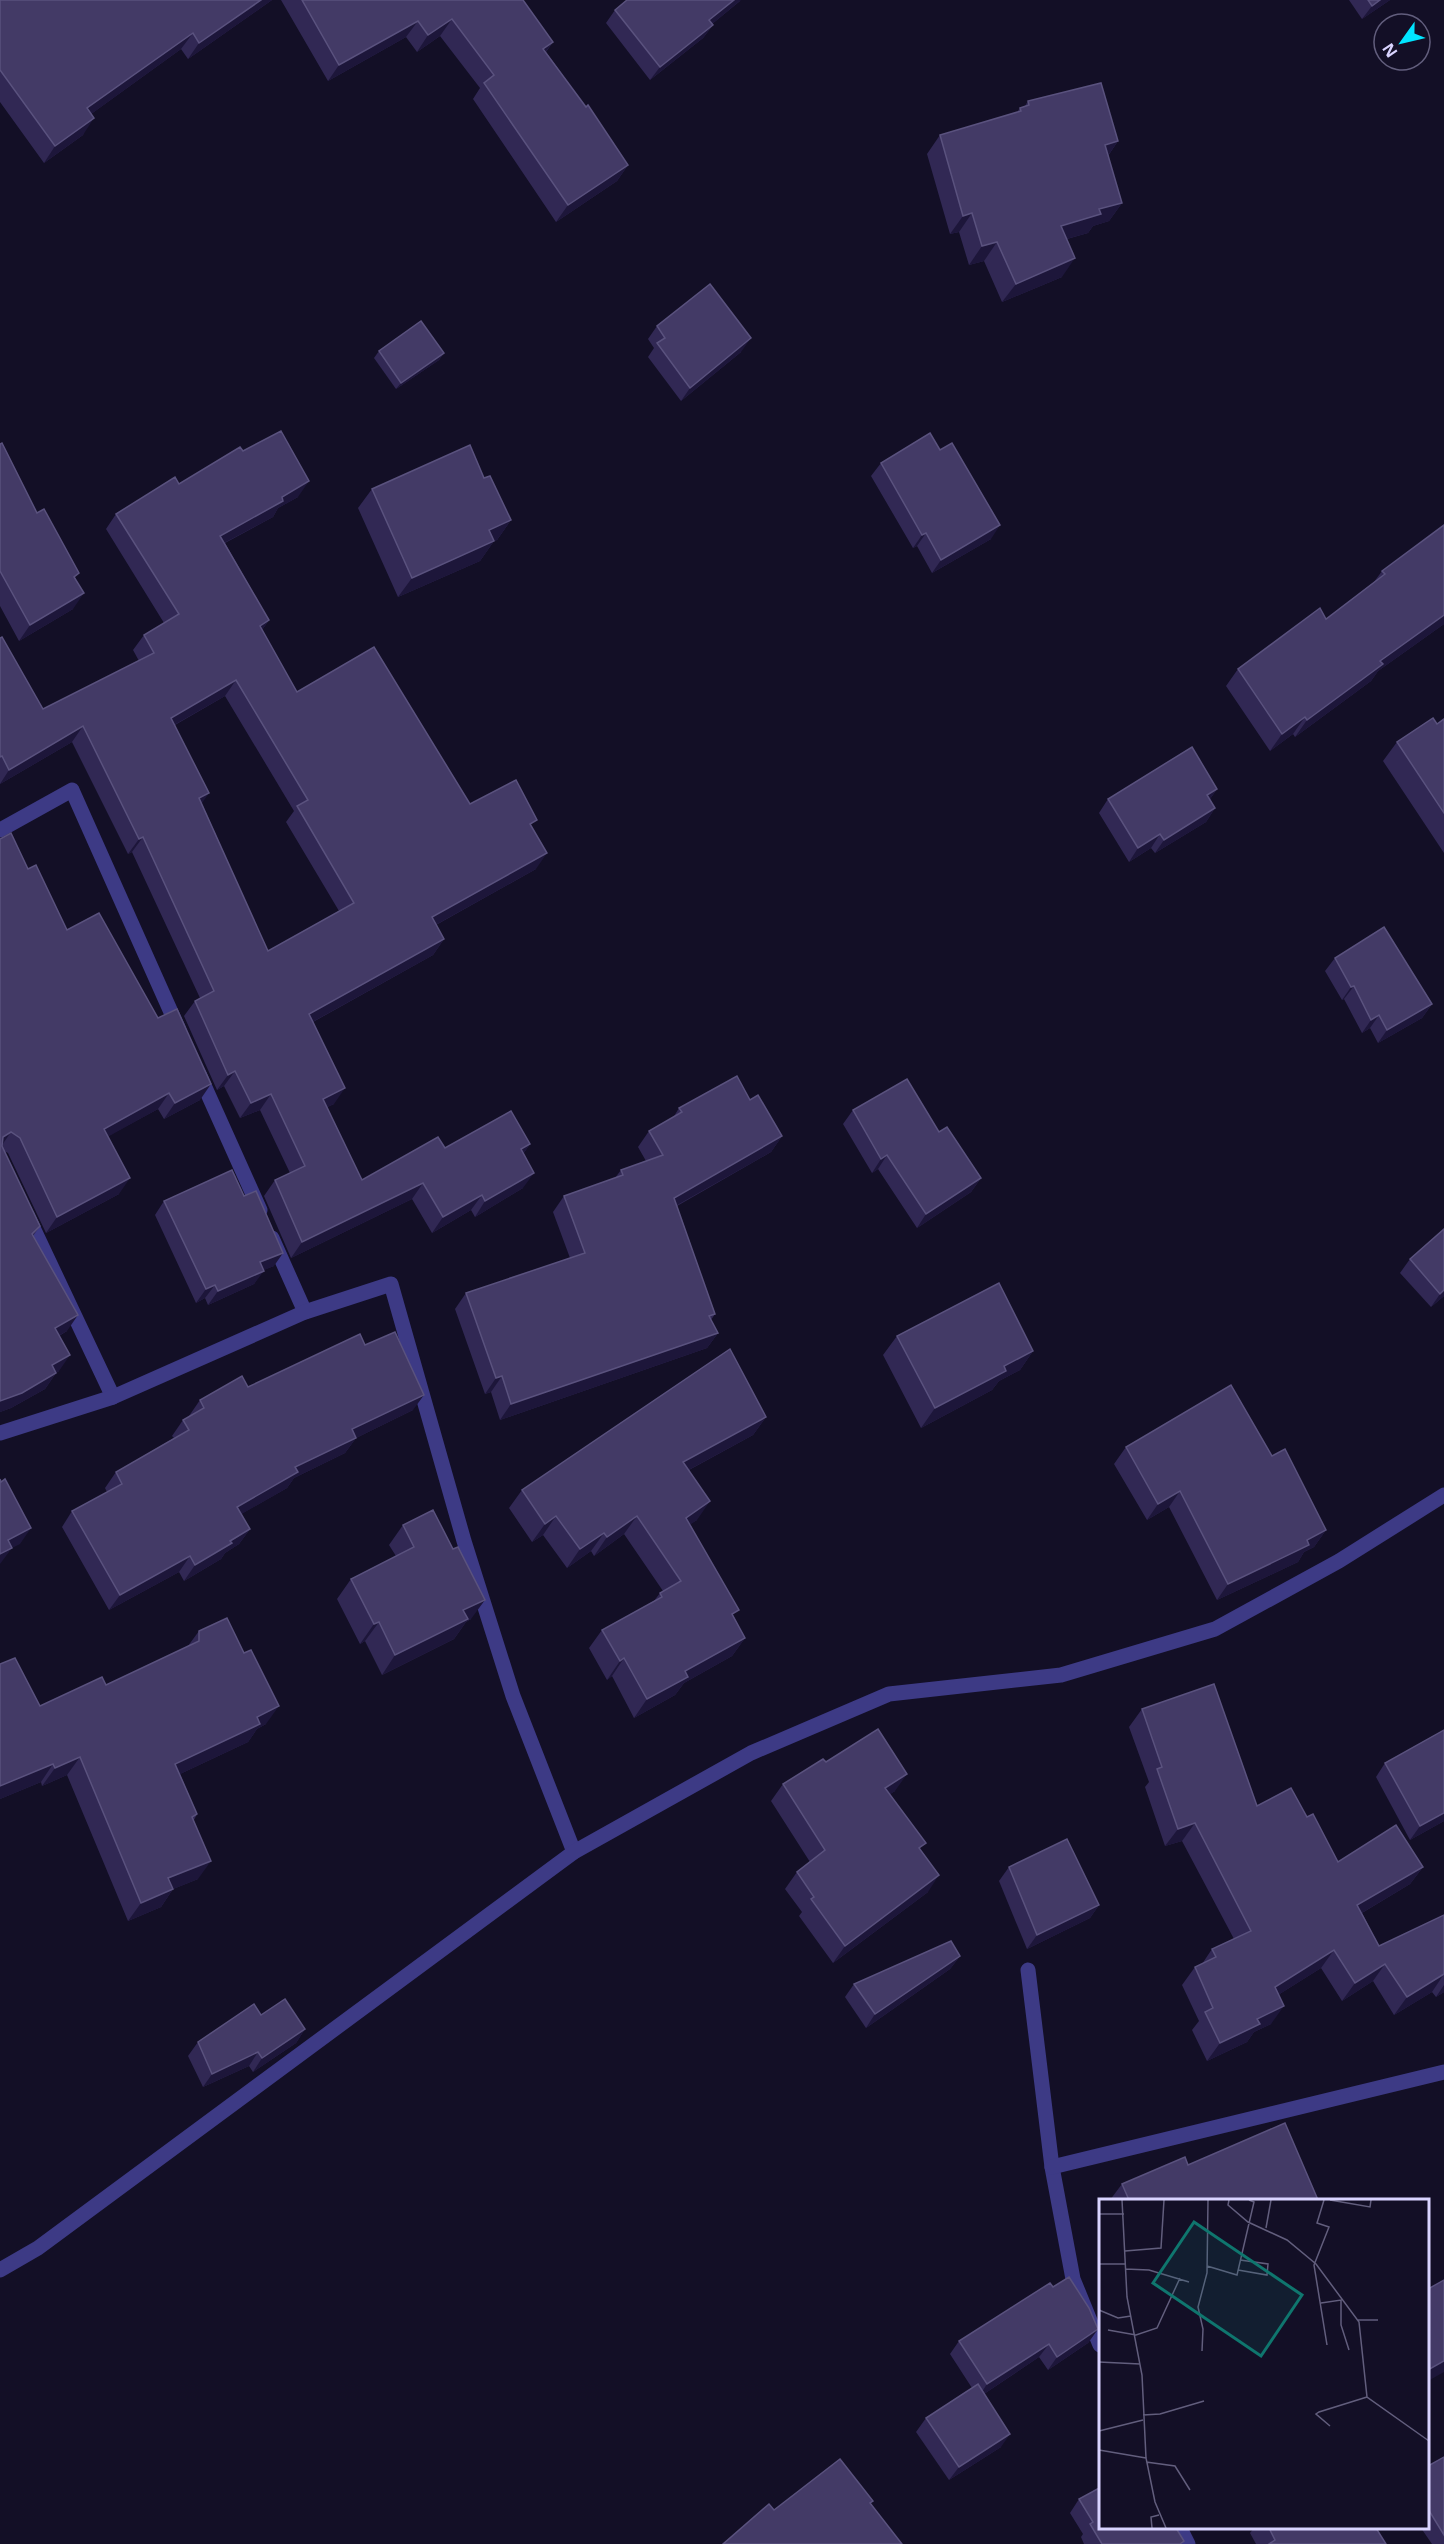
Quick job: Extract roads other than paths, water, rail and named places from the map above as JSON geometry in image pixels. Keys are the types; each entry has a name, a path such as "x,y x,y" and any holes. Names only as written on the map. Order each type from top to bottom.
{"street":[{"path":"0,830 72,790 184,1040"},
{"path":"194,1062 305,1312"},
{"path":"20,1199 112,1397"},
{"path":"0,1433 112,1397 305,1312 391,1284 464,1541 506,1674 574,1852"},
{"path":"0,2270 38,2248 574,1852 751,1753 889,1694 1061,1675 1215,1629 1339,1561 1444,1495"},
{"path":"1028,1970 1052,2167 1073,2279 1099,2341"},
{"path":"1052,2167 1444,2072"},
{"path":"1180,2529 1188,2544"}]}
